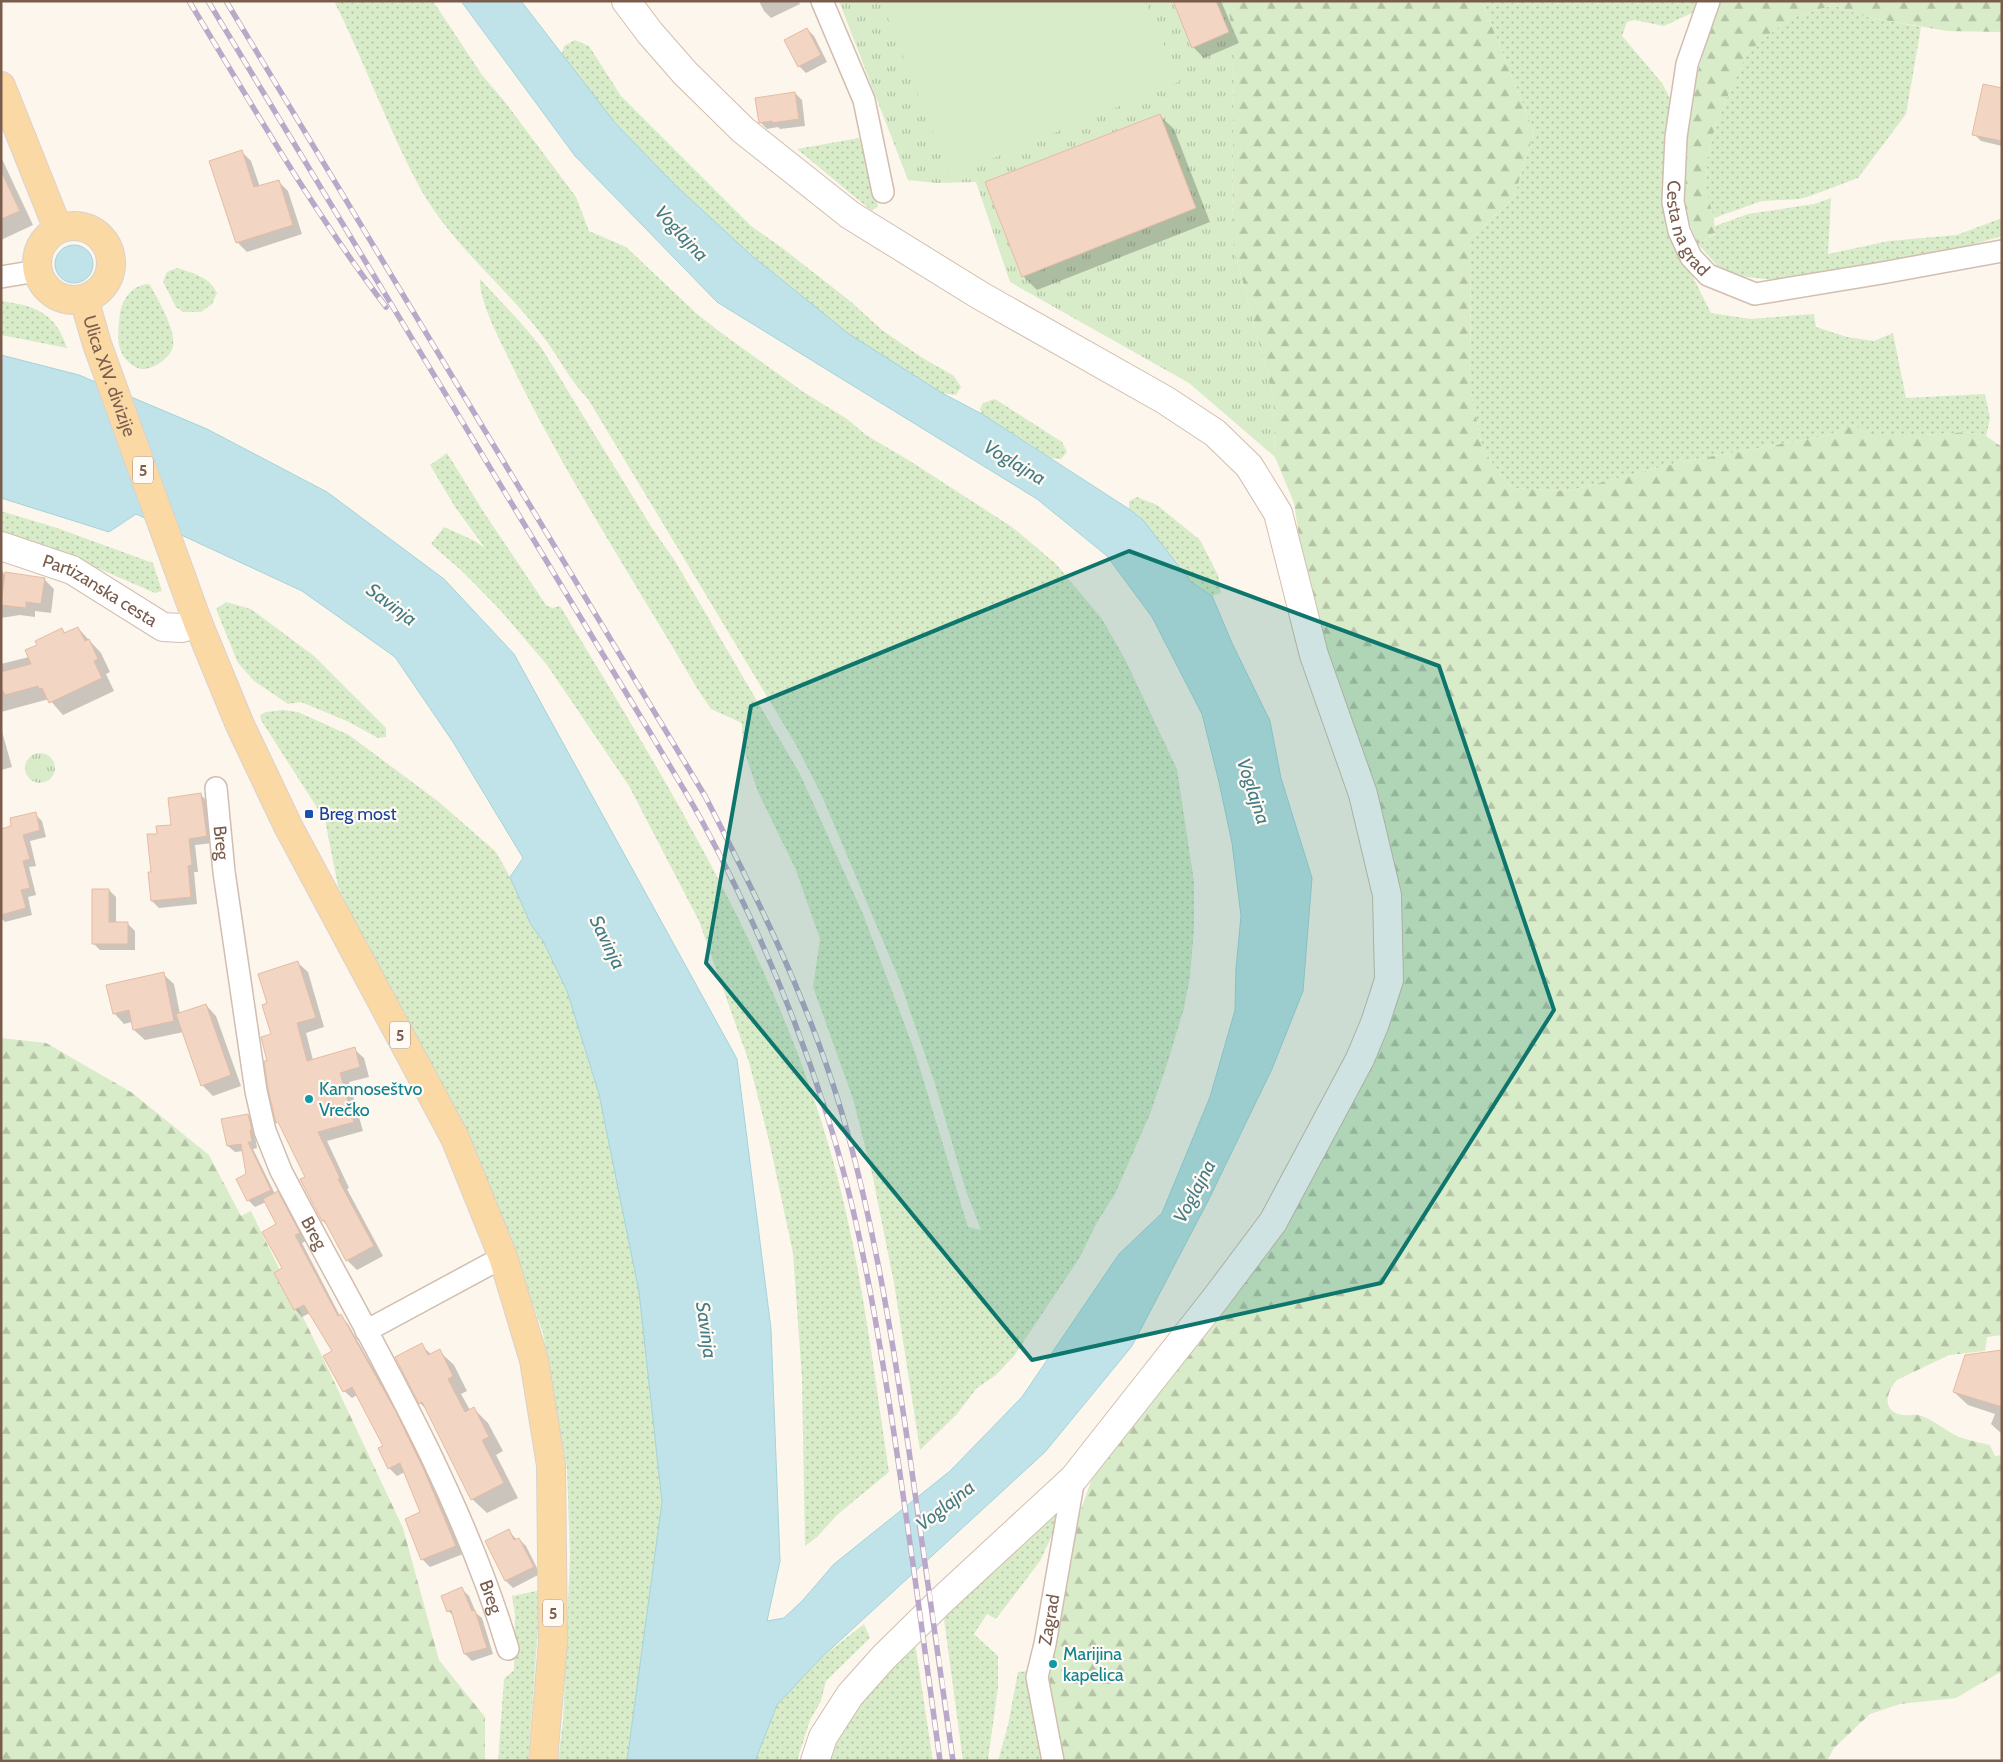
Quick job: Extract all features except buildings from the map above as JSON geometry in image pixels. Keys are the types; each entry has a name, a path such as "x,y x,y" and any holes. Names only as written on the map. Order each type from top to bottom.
{"main road":[{"path":"1,86 58,229"},
{"path":"68,226 80,226 90,229 106,244 110,254 111,266 103,286 94,294 84,299 60,298 49,292 41,282 36,261 43,242 58,229 68,226"},
{"name":"Ulica XIV. divizije","path":"84,299 97,344 198,623"},
{"name":"5","path":"198,623 240,725 288,826 455,1138 503,1257 534,1360 551,1466 553,1642 543,1761"}],"street":[{"path":"626,1 650,33 685,72 743,130 850,215 981,296 1165,400 1215,433 1249,466 1278,513 1314,655 1363,794 1387,895 1389,980 1375,1023 1360,1059 1273,1222 1216,1298 1074,1478 942,1600 884,1657 850,1695 823,1737 815,1761"},
{"path":"822,1 864,100 883,192"},
{"name":"Cesta na grad","path":"1709,1 1687,64 1676,137 1673,202 1679,231 1691,257 1708,275 1755,294 1882,274 2002,251"},
{"path":"1,276 37,271"},
{"name":"Partizanska cesta","path":"1,546 72,570 163,626 182,628 198,623"},
{"name":"Breg","path":"216,788 224,872 256,1091 266,1131 281,1171 413,1419 453,1500 480,1564 508,1649"},
{"path":"366,1332 503,1257"},
{"name":"Zagrad","path":"1053,1761 1037,1676 1045,1644 1074,1478"}],"highlighted area":[{"path":"1129,551 1439,666 1554,1010 1381,1283 1032,1360 706,963 751,706"}],"green space":[{"path":"334,1 433,1 482,75 505,102 576,197 589,231 626,247 696,313 720,332 802,391 847,419 866,435 1012,527 1056,564 1102,619 1125,659 1177,769 1194,882 1194,928 1190,977 1184,1008 1150,1114 1115,1194 1096,1224 1080,1257 1014,1356 996,1375 977,1388 956,1415 920,1450 894,1283 873,1178 853,1099 813,987 820,939 795,868 758,792 743,747 742,723 711,709 598,523 550,439 506,353 485,307 480,279 541,347 652,528 675,561 800,774 863,914 915,1052 968,1227 981,1230 966,1191 935,1084 899,979 822,796 795,743 588,399 575,384 547,342 526,316 462,246 420,188 397,142"},
{"path":"839,1 1226,1 1234,38 1232,241 1273,396 1275,457 1189,383 1010,282 976,182 936,183 908,180"},
{"path":"881,1 1145,1 1180,81 950,176"},
{"path":"1226,1 1482,1 1534,132 1514,197 1471,239 1470,387 1483,451 1512,488 1568,491 1680,462 1826,436 1853,425 1872,435 1926,435 1966,432 1986,436 2002,447 2002,1335 1987,1337 1985,1351 1949,1355 1897,1380 1890,1390 1888,1401 1891,1410 1896,1413 1922,1416 1959,1437 1990,1445 1995,1456 2002,1455 2002,1671 1956,1698 1900,1704 1870,1714 1834,1748 1827,1761 1061,1761 1046,1669 1076,1523 1097,1465 1264,1257 1305,1190 1343,1121 1375,1052 1399,896 1376,786 1322,647 1309,603 1294,503 1275,457 1273,396 1232,241 1234,38"},
{"path":"1482,1 1698,1 1694,12 1664,26 1634,20 1627,22 1622,36 1662,83 1674,106 1680,251 1711,313 1750,319 1814,314 1816,327 1847,337 1874,341 1893,333 1906,398 1985,394 1990,418 1986,436 1966,432 1926,435 1871,435 1853,425 1826,436 1680,462 1568,491 1512,488 1483,451 1470,387 1471,239 1514,197 1534,132"},
{"path":"1718,1 2002,1 2002,32 1947,31 1867,17 1833,5 1788,19 1747,53 1716,123 1707,160 1706,190 1714,218 1715,233 1698,244 1687,217 1683,194 1684,166 1693,89"},
{"path":"1833,5 1867,17 1921,27 1906,114 1858,178 1810,196 1799,199 1762,201 1714,218 1706,191 1707,160 1716,123 1747,53 1788,19"},
{"path":"575,40 589,46 621,96 751,226 850,301 882,330 921,357 954,376 961,387 956,395 942,393 841,328 695,205 611,118 562,54 564,46"},
{"path":"859,138 878,206 872,211 797,149"},
{"path":"1831,198 1828,254 1889,241 1957,235 2002,218 2002,236 1953,250 1774,280 1740,276 1720,269 1698,244 1715,234 1715,226 1748,214 1814,204"},
{"path":"177,268 200,276 214,287 217,293 212,304 201,312 183,312 176,307 163,282 167,272"},
{"path":"141,285 150,285 166,315 172,331 173,346 169,355 161,362 151,368 141,369 132,365 122,354 119,347 118,332 120,313 128,294"},
{"path":"1,301 25,306 43,313 57,327 67,348 1,335"},
{"path":"995,399 1062,442 1067,452 1061,459 1051,458 982,414 980,409 983,403"},
{"path":"447,453 546,605 552,608 560,606 640,738 715,873 750,942 781,1012 809,1083 832,1157 851,1235 859,1274 889,1472 837,1515 817,1537 805,1546 802,1378 793,1253 770,1145 749,1062 699,921 629,786 547,665 501,611 464,573 431,544 444,527 473,540 485,548 455,507 430,465"},
{"path":"1137,497 1157,505 1200,540 1218,575 1221,593 1212,596 1191,582 1143,521 1129,509 1129,501"},
{"path":"1,511 57,528 153,563 162,591 155,593 86,563 1,533"},
{"path":"226,602 251,609 314,656 386,728 386,737 378,738 349,722 301,702 288,704 254,681 238,663 216,609"},
{"path":"283,710 298,712 349,735 439,802 496,852 510,877 531,925 543,941 567,991 599,1094 639,1292 662,1502 627,1761 558,1761 563,1721 570,1556 567,1469 543,1333 500,1211 338,886 325,820 261,720 260,715 266,712"},
{"path":"40,753 46,754 54,762 54,774 46,782 40,783 34,782 26,774 25,768 26,762 34,754"},
{"path":"1,1038 46,1043 131,1092 209,1155 241,1216 251,1211 403,1528 439,1660 485,1717 485,1761 1,1761"},
{"path":"1057,1509 1056,1527 1040,1561 996,1619 987,1614 974,1634 998,1656 998,1687 989,1761 963,1761 944,1619"},
{"path":"541,1590 528,1761 498,1761 504,1679 514,1670 515,1615 512,1596"},
{"path":"864,1624 870,1638 826,1681 821,1701 810,1720 797,1761 755,1761 777,1705 821,1658"},
{"path":"915,1643 933,1761 827,1761 836,1738 851,1711"},
{"path":"1029,1671 1045,1761 998,1761 1008,1725 1018,1672"}],"water":[{"path":"461,1 521,1 616,124 676,186 751,255 849,334 942,393 982,414 1143,520 1191,582 1212,596 1232,643 1270,721 1281,778 1312,878 1303,991 1272,1069 1208,1201 1132,1346 1045,1452 821,1658 777,1705 755,1761 627,1761 662,1502 639,1292 599,1094 567,991 543,941 531,925 510,877 523,858 453,742 395,657 302,591 136,514 109,532 1,498 1,355 79,375 207,429 327,492 444,579 514,654 737,1059 771,1329 780,1561 767,1621 784,1618 803,1600 834,1564 950,1471 1022,1397 1119,1254 1162,1213 1210,1097 1235,1010 1236,968 1241,916 1232,843 1202,714 1152,617 1107,556 1037,499 717,302 575,156"},
{"path":"74,245 88,250 93,264 88,278 74,283 60,278 55,264 60,250"}],"railway":[{"path":"189,1 308,195 386,307"},
{"path":"208,1 691,802 739,894 772,966 815,1077 827,1115 848,1188 865,1263 898,1457 940,1761"},
{"path":"226,1 705,796 744,872 797,989 828,1069 841,1110 873,1237 903,1408 953,1761"}],"place":[{"name":"Breg most","path":"309,814"},
{"name":"Kamnoseštvo Vrečko","path":"309,1099"},
{"name":"Marijina kapelica","path":"1053,1664"}],"water label":[{"name":"Voglajna","path":"682,233"},
{"name":"Voglajna","path":"1015,462"},
{"name":"Savinja","path":"392,604"},
{"name":"Voglajna","path":"1254,791"},
{"name":"Savinja","path":"608,942"},
{"name":"Voglajna","path":"1194,1191"},
{"name":"Savinja","path":"707,1330"},
{"name":"Voglajna","path":"945,1505"}]}
